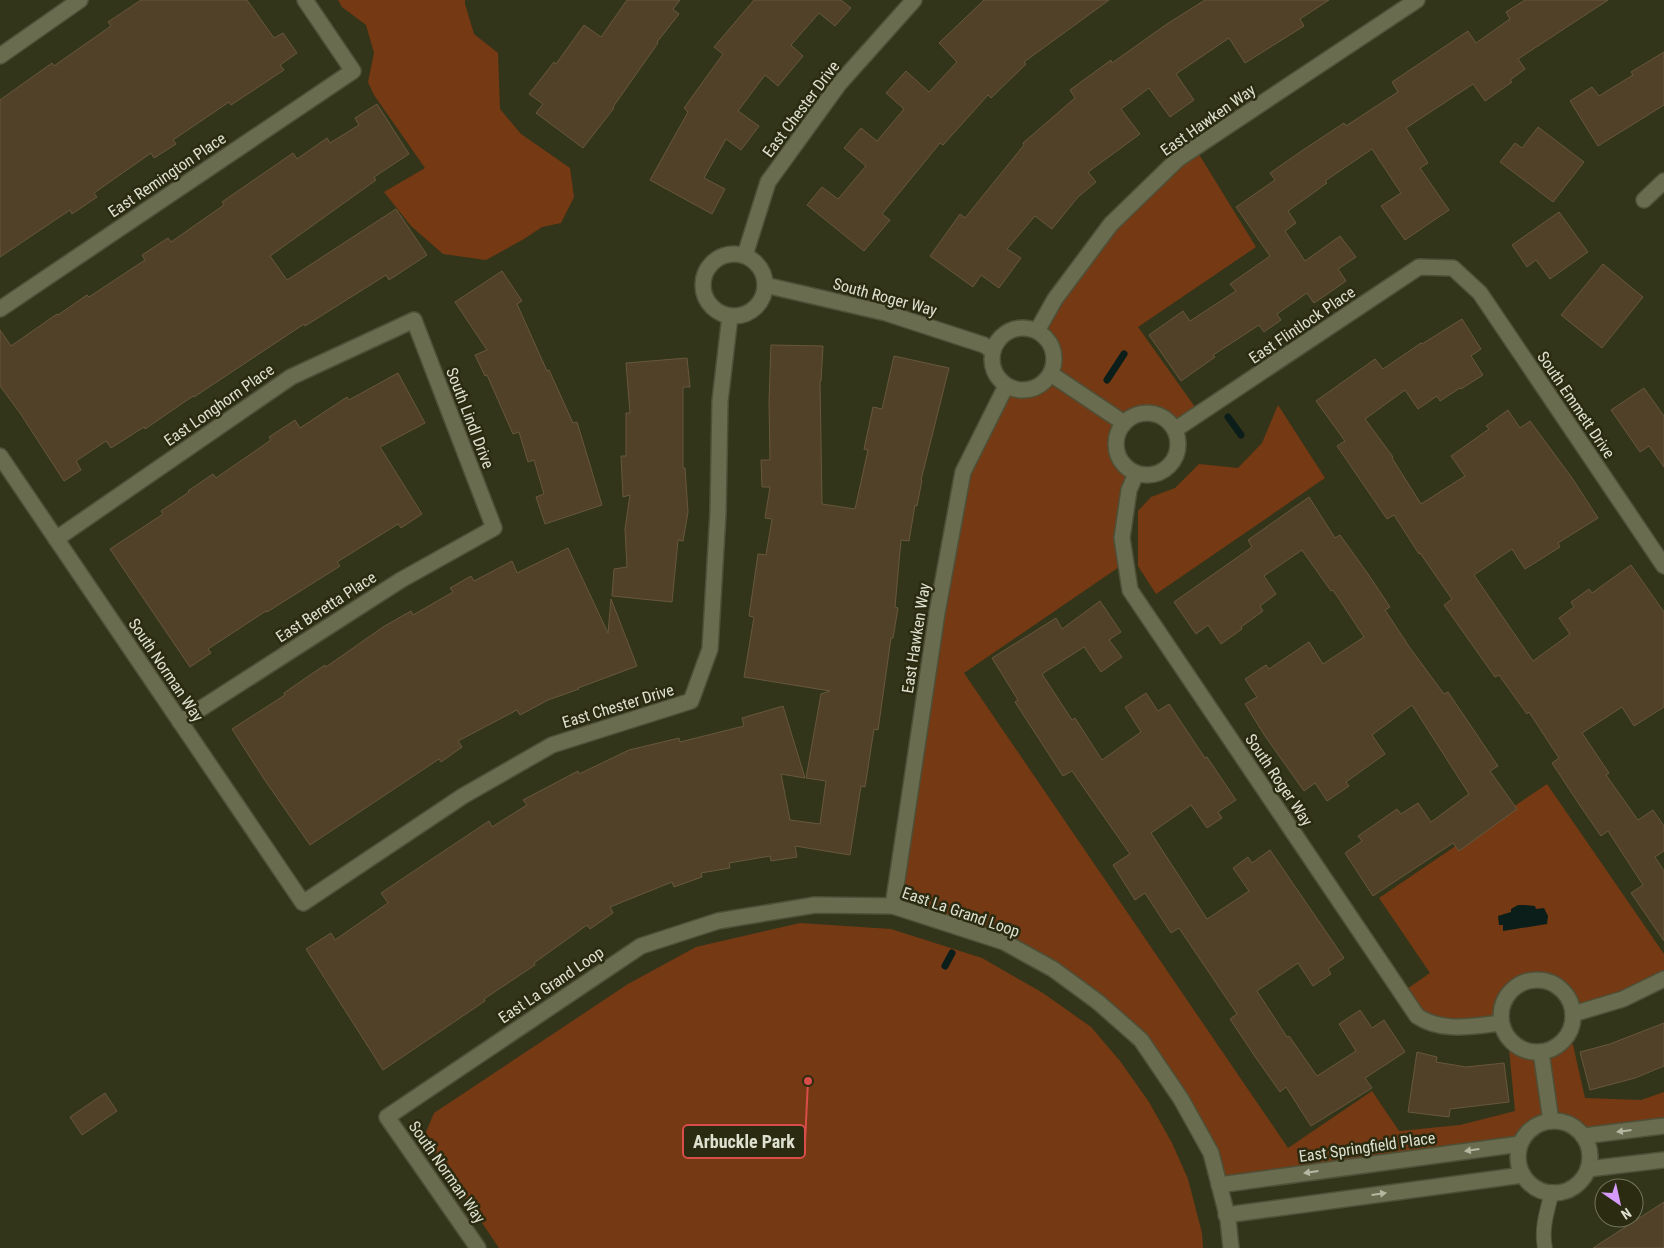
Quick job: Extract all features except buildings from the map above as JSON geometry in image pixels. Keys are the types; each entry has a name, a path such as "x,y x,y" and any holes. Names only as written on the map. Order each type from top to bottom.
{"street":[{"path":"0,56 80,0"},
{"name":"East Remington Place","path":"0,309 353,71 306,0"},
{"name":"East Chester Drive","path":"745,256 768,182 839,84 914,0"},
{"name":"East Hawken Way","path":"1037,330 1055,300 1111,224 1178,159 1418,0"},
{"path":"1644,200 1664,181"},
{"path":"734,253 753,260 760,267 764,275 765,285 758,305 750,312 740,316 719,313 704,298 702,288 703,277 707,268 714,260 734,253"},
{"name":"East Flintlock Place","path":"1176,429 1419,267 1453,268"},
{"name":"South Emmett Drive","path":"1453,268 1480,293 1664,566"},
{"name":"South Roger Way","path":"765,285 886,313 984,345 993,352"},
{"name":"East Chester Drive","path":"303,903 463,796 552,745 691,701 710,649 718,513 720,401 730,316"},
{"name":"South Lindl Drive","path":"414,320 494,528"},
{"name":"East Longhorn Place","path":"56,539 291,377 414,320"},
{"path":"1028,328 1037,330 1048,340 1055,354 1051,374 1045,382 1036,388 1026,391 1006,386 994,371 992,361 996,343 1010,331 1028,328"},
{"path":"1051,374 1124,423"},
{"name":"East Hawken Way","path":"893,906 937,613 963,472 1006,386"},
{"path":"1152,412 1170,421 1176,429 1179,440 1178,451 1174,461 1167,469 1152,475 1136,474 1120,461 1116,452 1118,432 1132,416 1152,412"},
{"name":"South Norman Way","path":"0,456 303,903"},
{"name":"South Roger Way","path":"1136,474 1129,490 1122,538 1130,590 1134,597 1418,1016 1426,1022 1443,1026 1459,1027 1501,1023"},
{"name":"East Beretta Place","path":"180,722 401,580 494,528"},
{"name":"East La Grand Loop","path":"387,1117 641,946 718,920 815,905 893,906 1004,942 1053,969 1098,1002 1141,1040 1181,1099 1211,1153 1226,1215 1231,1248"},
{"path":"1573,1014 1623,999 1664,979"},
{"path":"1541,980 1553,984 1562,990 1569,999 1573,1014 1573,1022 1569,1033 1562,1042 1552,1049 1542,1052 1529,1052 1518,1047 1508,1039 1501,1023 1503,1004 1509,993 1519,985 1530,981 1541,980"},
{"path":"1542,1052 1552,1121"},
{"name":"South Norman Way","path":"387,1117 478,1248"},
{"path":"1559,1121 1570,1124 1583,1136 1590,1151 1588,1169 1579,1183 1570,1189 1559,1192 1546,1192 1535,1187 1523,1175 1518,1156 1520,1144 1527,1133 1536,1125 1559,1121"},
{"path":"1583,1136 1664,1126"},
{"name":"East Springfield Place","path":"1219,1185 1520,1144"},
{"path":"1588,1169 1664,1160"},
{"path":"1226,1215 1523,1175"}],"lane":[{"path":"1545,1248 1544,1220 1552,1192"}],"shaded area":[{"path":"338,0 465,0 474,34 498,53 500,109 521,134 570,168 574,197 561,223 542,227 486,260 443,254 411,226 384,192 425,168 374,95 368,82 374,53 366,25 342,7"},
{"path":"1195,148 1256,247 1138,327 1200,414 1176,429 1162,417 1148,413 1135,415 1124,423 1118,435 1116,448 1122,462 1136,474 1125,563 964,673 1288,1148 1372,1091 1399,1131 1460,1125 1515,1111 1508,1039 1523,1049 1539,1052 1554,1048 1567,1035 1573,1045 1585,1098 1641,1100 1664,1092 1664,1126 1579,1131 1562,1122 1546,1122 1532,1129 1520,1144 1219,1185 1211,1153 1141,1040 1053,969 893,906 963,472 1006,386 1021,390 1033,389 1044,383 1051,375 1054,365 1054,353 1048,342 1037,331 1111,224"},
{"path":"1278,405 1325,478 1156,594 1138,566 1138,511 1151,497 1175,488 1199,464 1238,468 1262,443"},
{"path":"1547,784 1664,954 1664,979 1573,1010 1565,995 1554,986 1542,981 1529,981 1517,986 1508,995 1502,1007 1501,1023 1427,1022 1401,993 1430,973 1379,898"},
{"path":"800,923 891,929 982,958 1043,993 1091,1027 1120,1061 1149,1102 1172,1143 1188,1179 1202,1233 1203,1248 499,1248 429,1144 426,1132 434,1113 628,984 696,947"}],"water":[{"path":"1518,905 1535,906 1536,909 1544,908 1548,916 1547,924 1503,931 1503,925 1499,925 1498,916 1511,912 1511,909"}],"waterway":[{"path":"1107,380 1124,354"},
{"path":"1228,417 1241,435"},
{"path":"945,966 952,953"}],"place":[{"name":"Arbuckle Park","path":"808,1081"}]}
